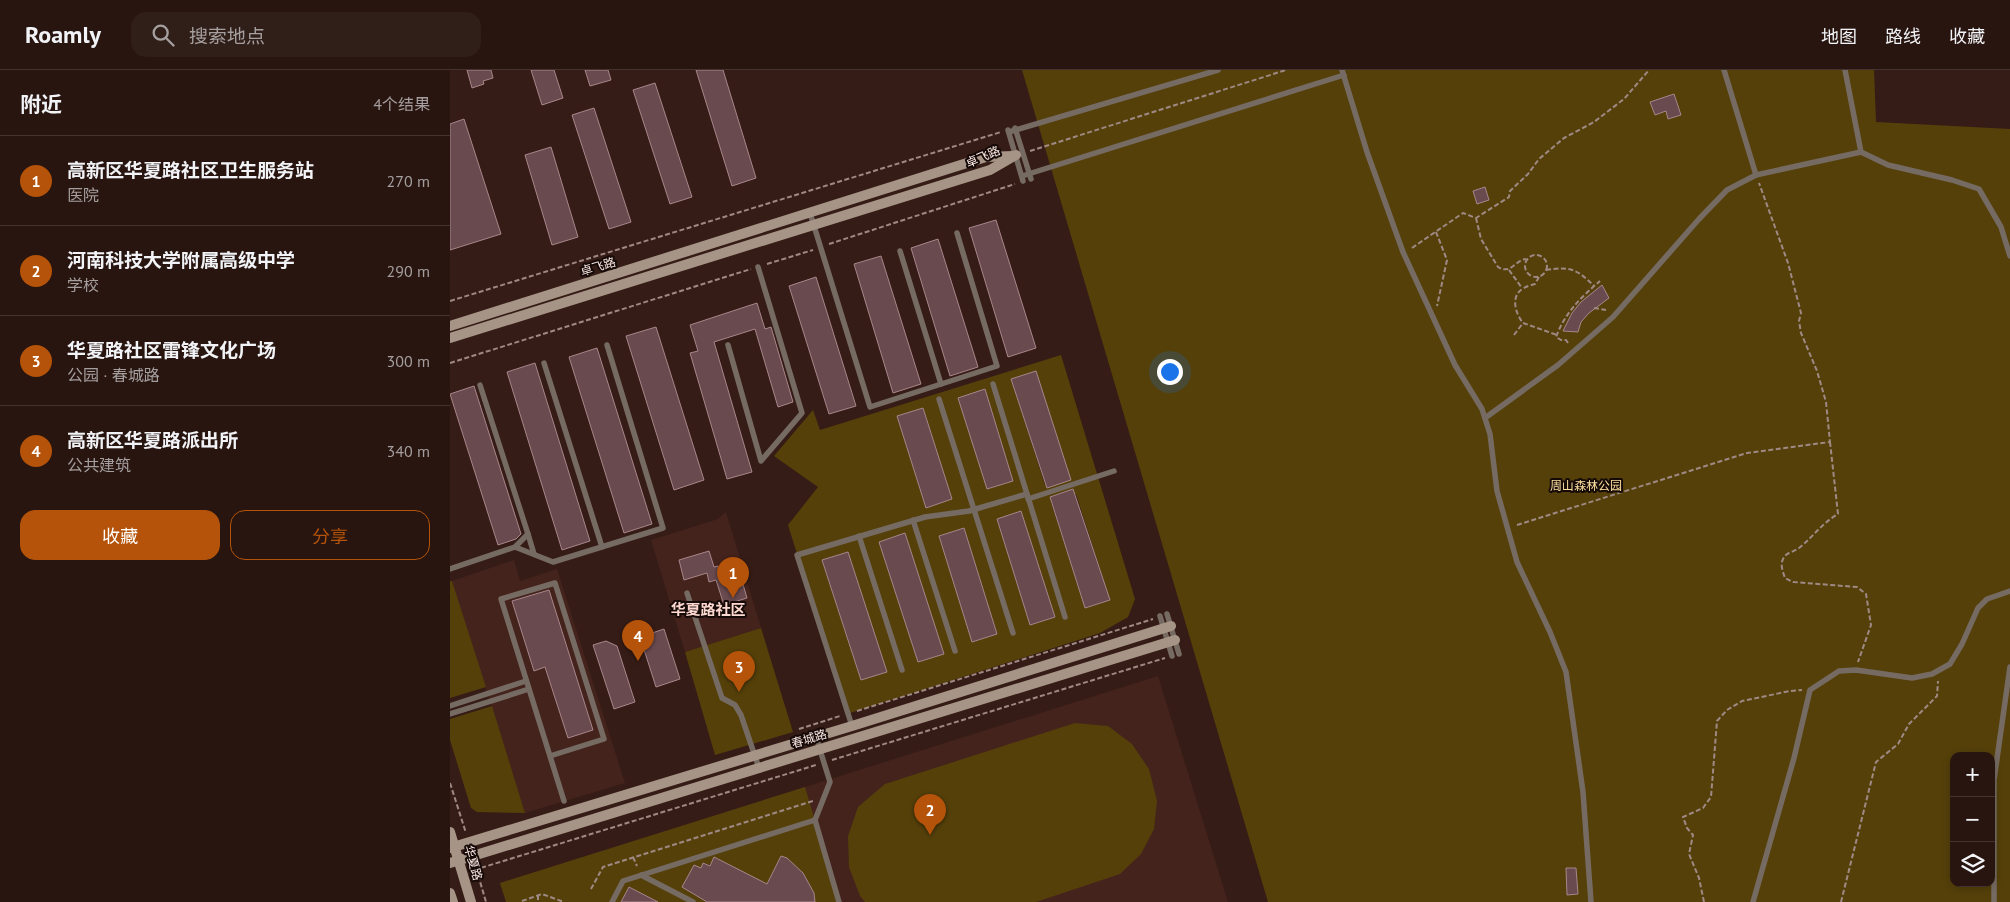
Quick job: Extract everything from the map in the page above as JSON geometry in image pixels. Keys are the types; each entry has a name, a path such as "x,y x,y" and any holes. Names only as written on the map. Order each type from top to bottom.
{"street":[{"name":"卓飞路","path":"450,326 986,157 1020,154"},
{"name":"卓飞路","path":"450,338 990,170 1020,154"},
{"name":"春城路","path":"452,848 1167,628"},
{"name":"春城路","path":"454,862 1171,641"},
{"name":"华夏路","path":"451,833 454,862 462,874 471,902"},
{"path":"450,893 453,902"}],"lane":[{"path":"1030,176 1008,131 1218,70"},
{"path":"1724,70 1756,175"},
{"path":"1846,70 1861,152"},
{"path":"1016,129 1023,178 1343,73 1367,152 1404,254 1455,365 1482,409 1490,434 1497,491 1517,562 1566,672 1583,792 1591,902"},
{"path":"1485,418 1574,351 1613,317 1727,190 1756,175 1861,152 1888,166 1952,180 1979,190 2001,226 2010,256"},
{"path":"810,213 870,407 998,366 956,233"},
{"path":"900,251 941,384"},
{"path":"728,345 762,460 802,414 758,267"},
{"path":"515,547 553,562 663,528 608,345"},
{"path":"544,363 602,547"},
{"path":"993,384 1066,617"},
{"path":"480,385 534,554"},
{"path":"939,399 1014,633"},
{"path":"852,726 797,555 914,520 1027,496 1114,471"},
{"path":"914,520 955,651"},
{"path":"450,569 515,547 528,534"},
{"path":"859,536 902,670"},
{"path":"550,756 604,739 555,582 501,599 564,801"},
{"path":"1753,902 1794,758 1810,690 1839,671 1856,670 1912,678 1937,671 1950,664 1962,644 1978,608 1987,598 2010,591"},
{"path":"687,593 722,698 735,705 741,714 759,768"},
{"path":"1167,614 1167,628"},
{"path":"1160,616 1167,628 1171,641 1172,656"},
{"path":"1171,641 1179,654"},
{"path":"1994,902 1994,780 2010,667"},
{"path":"450,706 526,682"},
{"path":"450,714 529,689"},
{"path":"816,737 830,782 814,820 839,902"},
{"path":"612,902 623,881 814,820"},
{"path":"641,875 693,902"}],"path":[{"path":"1020,154 1286,70"},
{"path":"1476,218 1509,196 1510,190 1528,174 1539,159 1564,138 1594,122 1624,99 1649,70"},
{"path":"450,301 1008,131"},
{"path":"1756,175 1788,264 1801,313 1799,321 1802,333 1817,371 1826,402 1838,514 1827,520 1796,550 1787,554 1782,560 1782,571 1785,578 1794,582 1857,587 1866,594 1871,625 1858,658 1856,670"},
{"path":"450,363 820,247 1023,178"},
{"path":"1404,254 1464,213 1476,218"},
{"path":"1476,218 1481,239 1492,261 1502,270 1509,269 1520,260 1532,255 1543,257 1547,263 1546,270 1535,284 1522,288 1514,305 1518,317 1523,323 1557,335 1556,337 1561,340 1566,340 1574,351"},
{"path":"1434,320 1447,260 1436,232"},
{"path":"1526,259 1524,266 1527,274 1539,277"},
{"path":"1546,270 1565,268 1574,270 1584,276 1594,286"},
{"path":"1509,269 1522,288"},
{"path":"1557,335 1563,320 1580,298 1600,281"},
{"path":"1594,308 1604,309 1613,317"},
{"path":"1514,335 1523,323"},
{"path":"1507,528 1746,453 1830,442"},
{"path":"795,730 1160,616"},
{"path":"462,874 1172,656"},
{"path":"1841,902 1876,762 1898,744 1909,724 1937,696 1937,671"},
{"path":"1704,902 1699,878 1689,854 1692,835 1687,828 1683,816 1703,808 1711,797 1717,721 1727,710 1742,701 1790,691 1810,690"},
{"path":"591,889 604,867 824,798"},
{"path":"451,833 466,831"},
{"path":"522,901 542,894 564,902"},
{"path":"538,895 538,902"}],"shaded area":[{"path":"726,512 761,628 685,652 651,540 718,519"},
{"path":"514,560 520,581 557,569 625,783 525,813 452,581"},
{"path":"1158,676 1228,902 506,902 500,883"}],"green space":[{"name":"周山森林公园","path":"1022,70 1874,70 1876,122 2010,129 2010,902 1268,902"},
{"path":"1061,355 1135,599 1128,617 1100,633 847,714 788,525 818,487 774,456 813,410 820,430","holes":["1011,379 1069,478 1045,485","985,390 1013,481 987,489 959,398","923,408 952,499 926,508 897,416","1076,494 1110,600 1085,608 1051,502","1021,511 1055,617 1030,625 997,519","964,528 997,634 973,642 939,536","905,534 943,654 918,662 879,542","848,552 886,672 861,680 822,561"]},
{"path":"450,581 452,581 486,687 450,698"},
{"path":"761,628 793,732 715,755 685,652"},
{"path":"492,706 525,813 477,812 471,808 450,740 450,719"},
{"path":"1075,723 1108,726 1132,744 1149,769 1157,801 1154,829 1141,854 1120,874 1036,902 865,902 860,896 849,867 848,836 858,807 885,784"},
{"path":"805,787 839,902 815,902 814,893 781,856 767,884 704,863 701,868 694,865 683,887 707,902 658,902 629,887 621,902 506,902 500,883"}],"building":[{"path":"467,70 491,70 493,78 483,81 484,84 472,88"},
{"path":"531,70 554,70 563,98 542,105"},
{"path":"585,70 608,70 611,80 590,86"},
{"path":"696,70 723,70 756,178 732,186"},
{"path":"655,83 692,197 670,204 633,90"},
{"path":"1674,94 1681,115 1668,119 1666,111 1655,115 1650,102"},
{"path":"594,108 631,222 609,229 572,115"},
{"path":"464,119 501,234 450,250 450,124"},
{"path":"551,147 578,237 552,245 525,155"},
{"path":"1485,187 1489,200 1477,204 1473,191"},
{"path":"996,220 1036,348 1008,357 969,228"},
{"path":"938,239 978,367 950,376 911,248"},
{"path":"881,256 921,384 893,393 854,264"},
{"path":"816,277 856,406 829,414 789,286"},
{"path":"1602,285 1609,298 1589,313 1581,322 1578,332 1563,331 1572,313 1581,302"},
{"path":"757,303 765,329 771,327 793,402 778,407 755,329 714,342 752,472 727,479 690,353 698,351 690,325"},
{"path":"656,327 704,480 674,490 626,336"},
{"path":"597,348 652,524 624,533 569,357"},
{"path":"535,363 590,541 562,550 507,372"},
{"path":"1036,371 1071,480 1047,488 1011,379"},
{"path":"474,386 521,534 516,539 498,545 450,394"},
{"path":"985,389 1013,481 987,489 958,398"},
{"path":"923,408 952,499 926,508 897,416"},
{"path":"1073,489 1110,600 1085,608 1050,497"},
{"path":"1021,511 1055,617 1030,625 997,519"},
{"path":"964,528 997,634 972,642 939,536"},
{"path":"905,533 944,654 918,662 879,542"},
{"path":"709,551 714,567 718,566 720,572 738,567 747,598 724,605 716,580 709,582 707,573 684,580 679,560"},
{"path":"848,552 887,672 861,680 822,560"},
{"path":"549,590 593,730 568,738 545,667 534,671 512,601"},
{"path":"664,629 680,679 656,687 640,637"},
{"path":"606,641 617,646 635,702 614,709 593,645"},
{"path":"781,856 787,858 803,873 814,893 815,902 707,902 682,887 694,865 701,868 703,863 710,866 714,857 767,884"},
{"path":"1566,868 1576,868 1578,894 1567,895"},
{"path":"629,887 658,902 621,902"}],"place":[{"name":"高新区华夏路社区卫生服务站","path":"733,598"},
{"name":"高新区华夏路派出所","path":"638,661"},
{"name":"华夏路社区雷锋文化广场","path":"739,692"},
{"name":"河南科技大学附属高级中学","path":"930,835"}],"district":[{"name":"华夏路社区","path":"708,610"}]}
